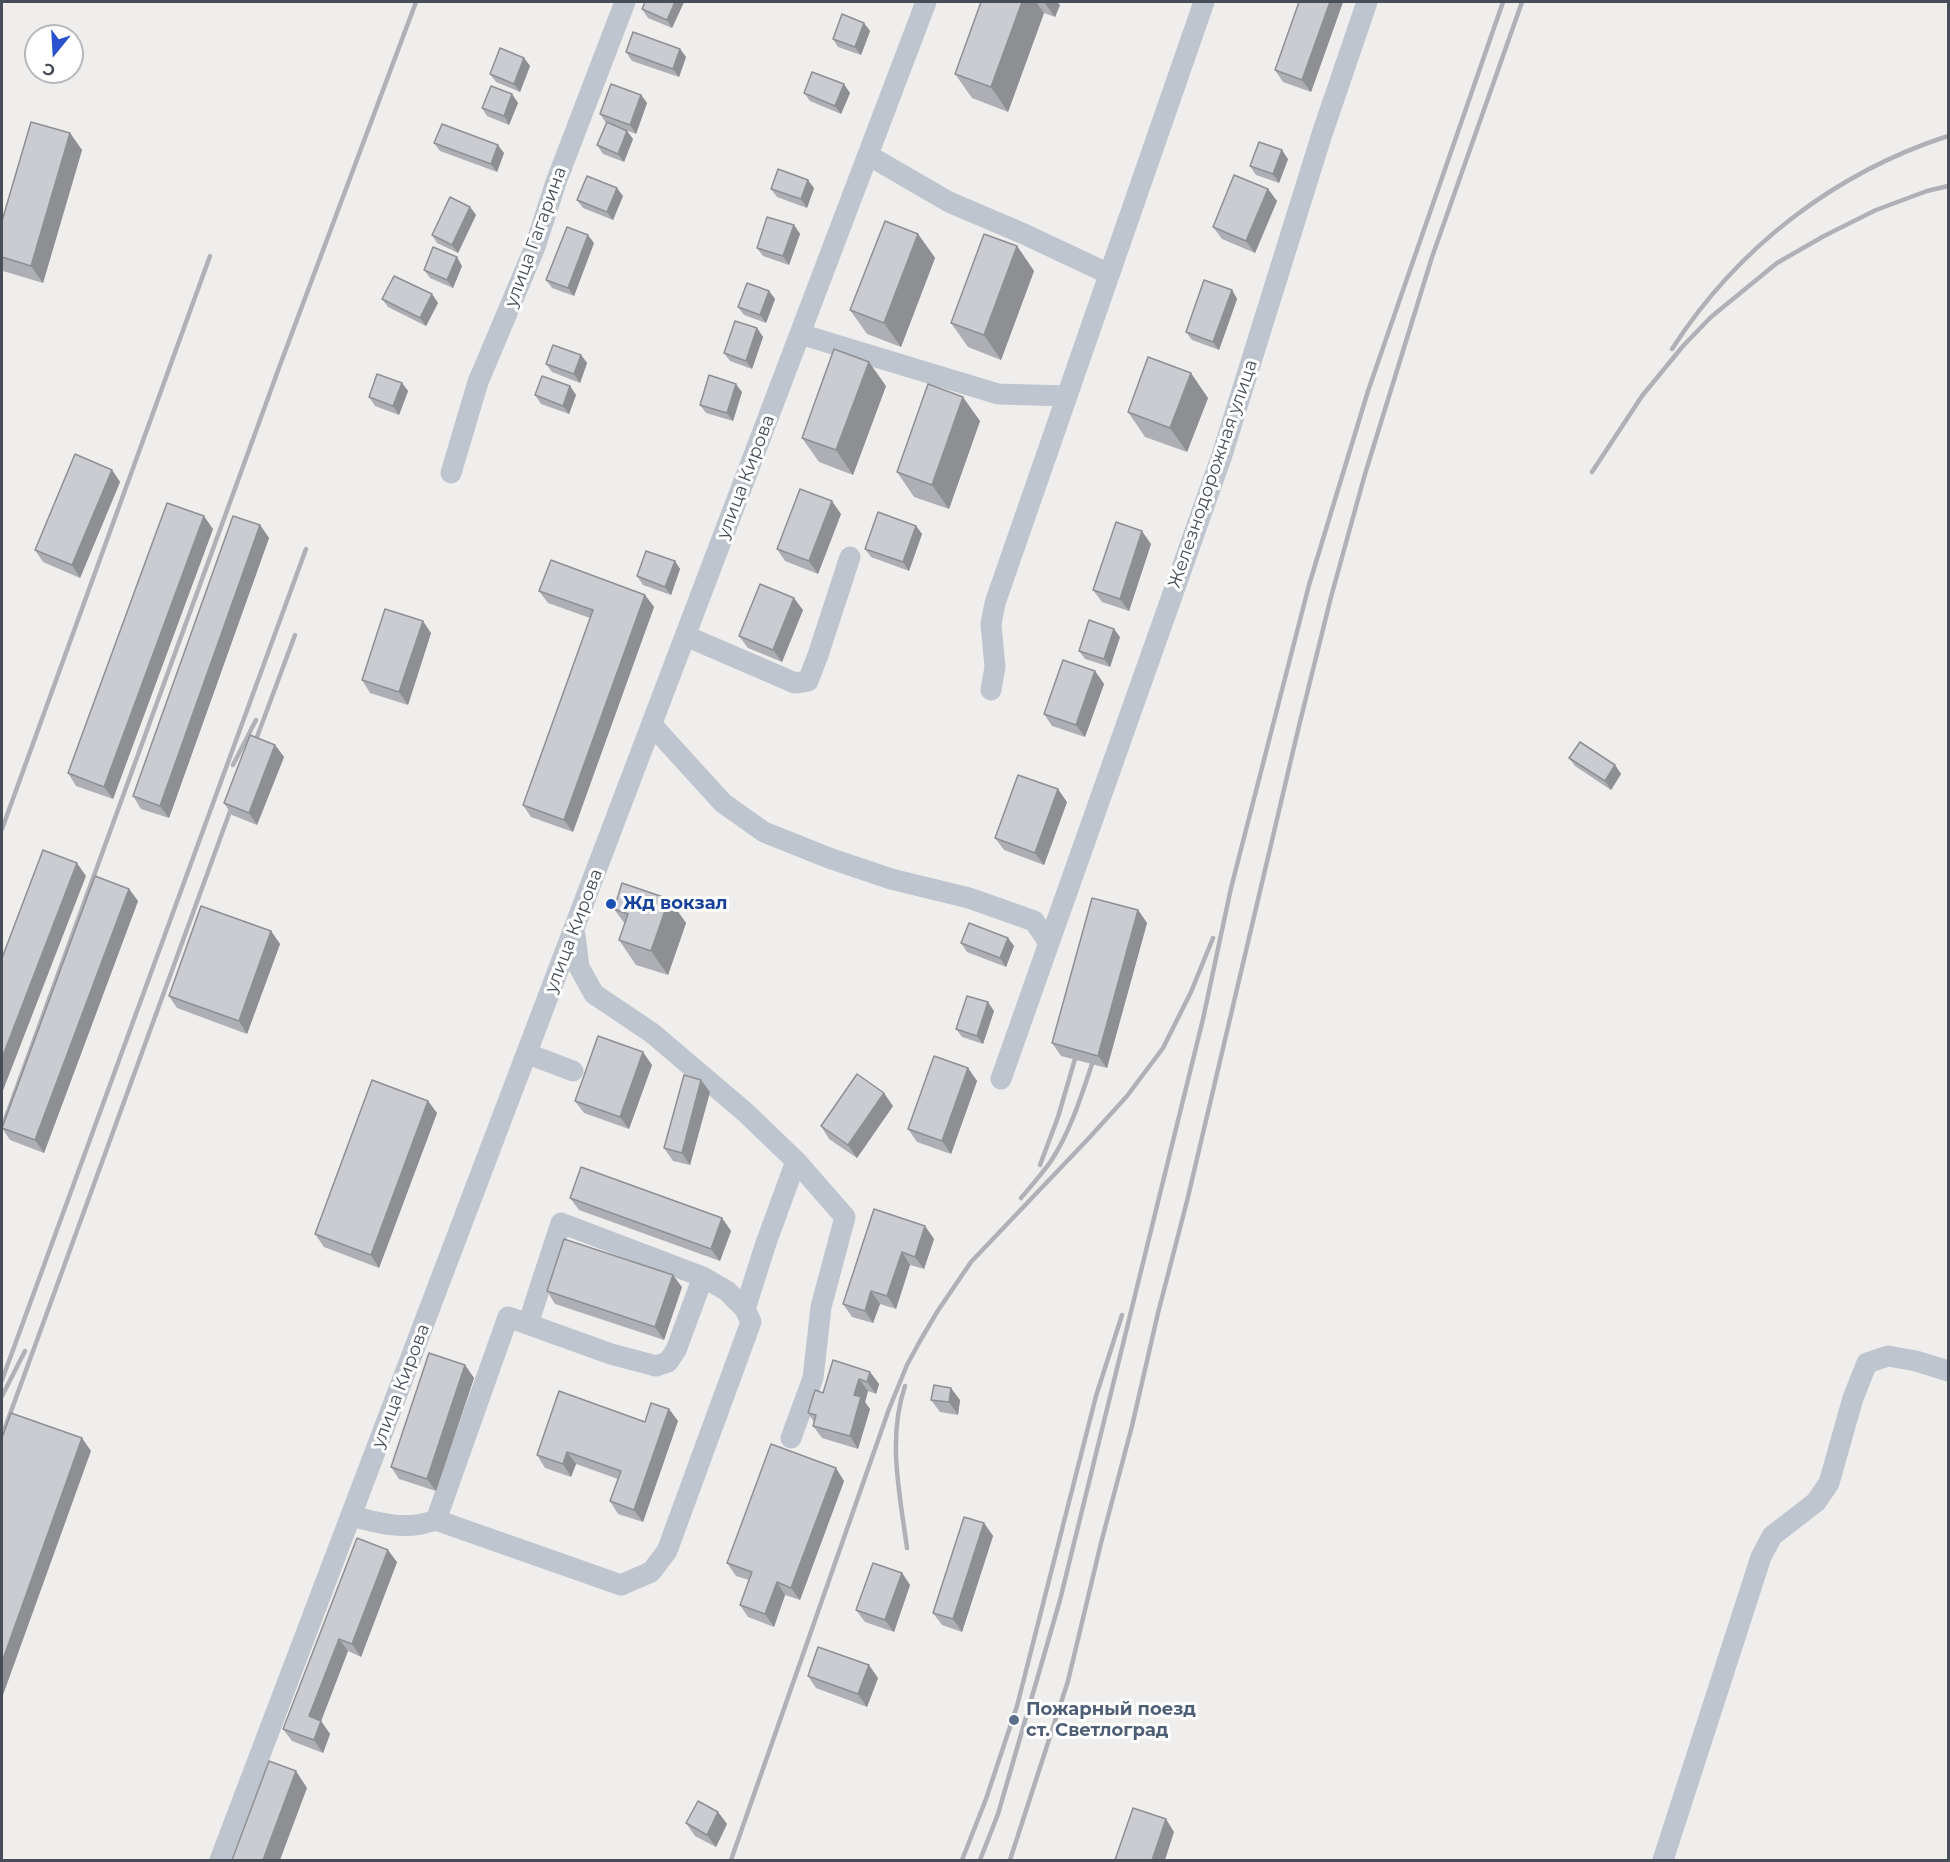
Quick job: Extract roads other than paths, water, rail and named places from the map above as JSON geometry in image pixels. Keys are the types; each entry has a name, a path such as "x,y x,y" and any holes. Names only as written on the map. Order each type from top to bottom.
{"street":[{"name":"улица Гагарина","path":"451,473 478,382 535,247 556,182 625,2"},
{"name":"улица Кирова","path":"220,1860 926,2"},
{"path":"991,690 995,667 991,624 994,603 1204,2"},
{"name":"Железнодорожная улица","path":"1001,1079 1222,455 1322,134 1367,2"},
{"path":"868,155 949,202 1109,274"},
{"path":"800,334 998,394 1067,396"},
{"path":"686,636 795,683 808,681 850,557"},
{"path":"652,725 723,803 764,832 829,858 891,879 969,898 1034,921 1049,943"},
{"path":"574,932 579,967 594,994 652,1033 745,1112 796,1161 845,1217 821,1307 813,1378 791,1438"},
{"path":"528,1054 573,1071"},
{"path":"745,1309 796,1161"},
{"path":"359,1518 389,1526 421,1526 436,1520 621,1585 651,1572 667,1551 751,1322 745,1309 727,1290 703,1277 561,1223 528,1323"},
{"path":"436,1520 508,1317 611,1354 656,1366 668,1362 676,1350 703,1277"},
{"path":"1663,1860 1761,1557 1772,1536 1816,1502 1829,1483 1853,1398 1867,1363 1888,1356 1916,1361 1948,1371"}],"railway":[{"path":"2,1128 280,365 416,2"},
{"path":"980,1860 998,1814 1060,1600 1203,1019 1231,888 1309,585 1368,391 1503,2"},
{"path":"1010,1860 1068,1681 1187,1201 1331,597 1365,474 1432,257 1522,2"},
{"path":"1672,349 1698,312 1727,278 1792,218 1828,193 1866,171 1948,136"},
{"path":"1592,472 1642,396 1683,346 1711,317 1777,263 1876,210 1927,191 1948,186"},
{"path":"2,829 210,256"},
{"path":"2,1380 306,549"},
{"path":"251,753 295,635"},
{"path":"233,765 256,720"},
{"path":"2,1436 236,795"},
{"path":"731,1860 889,1409 907,1365 937,1312 971,1262 1127,1096 1163,1048 1191,992 1213,938"},
{"path":"1040,1165 1058,1117 1075,1059"},
{"path":"1021,1198 1058,1150 1092,1064"},
{"path":"962,1860 986,1799 1017,1706 1096,1396 1122,1315"},
{"path":"2,1396 25,1351"},
{"path":"905,1386 897,1426 896,1447 907,1548"}],"place":[{"name":"Жд вокзал","path":"611,904"},
{"name":"Пожарный поезд ст. Светлоград","path":"1014,1720"}]}
